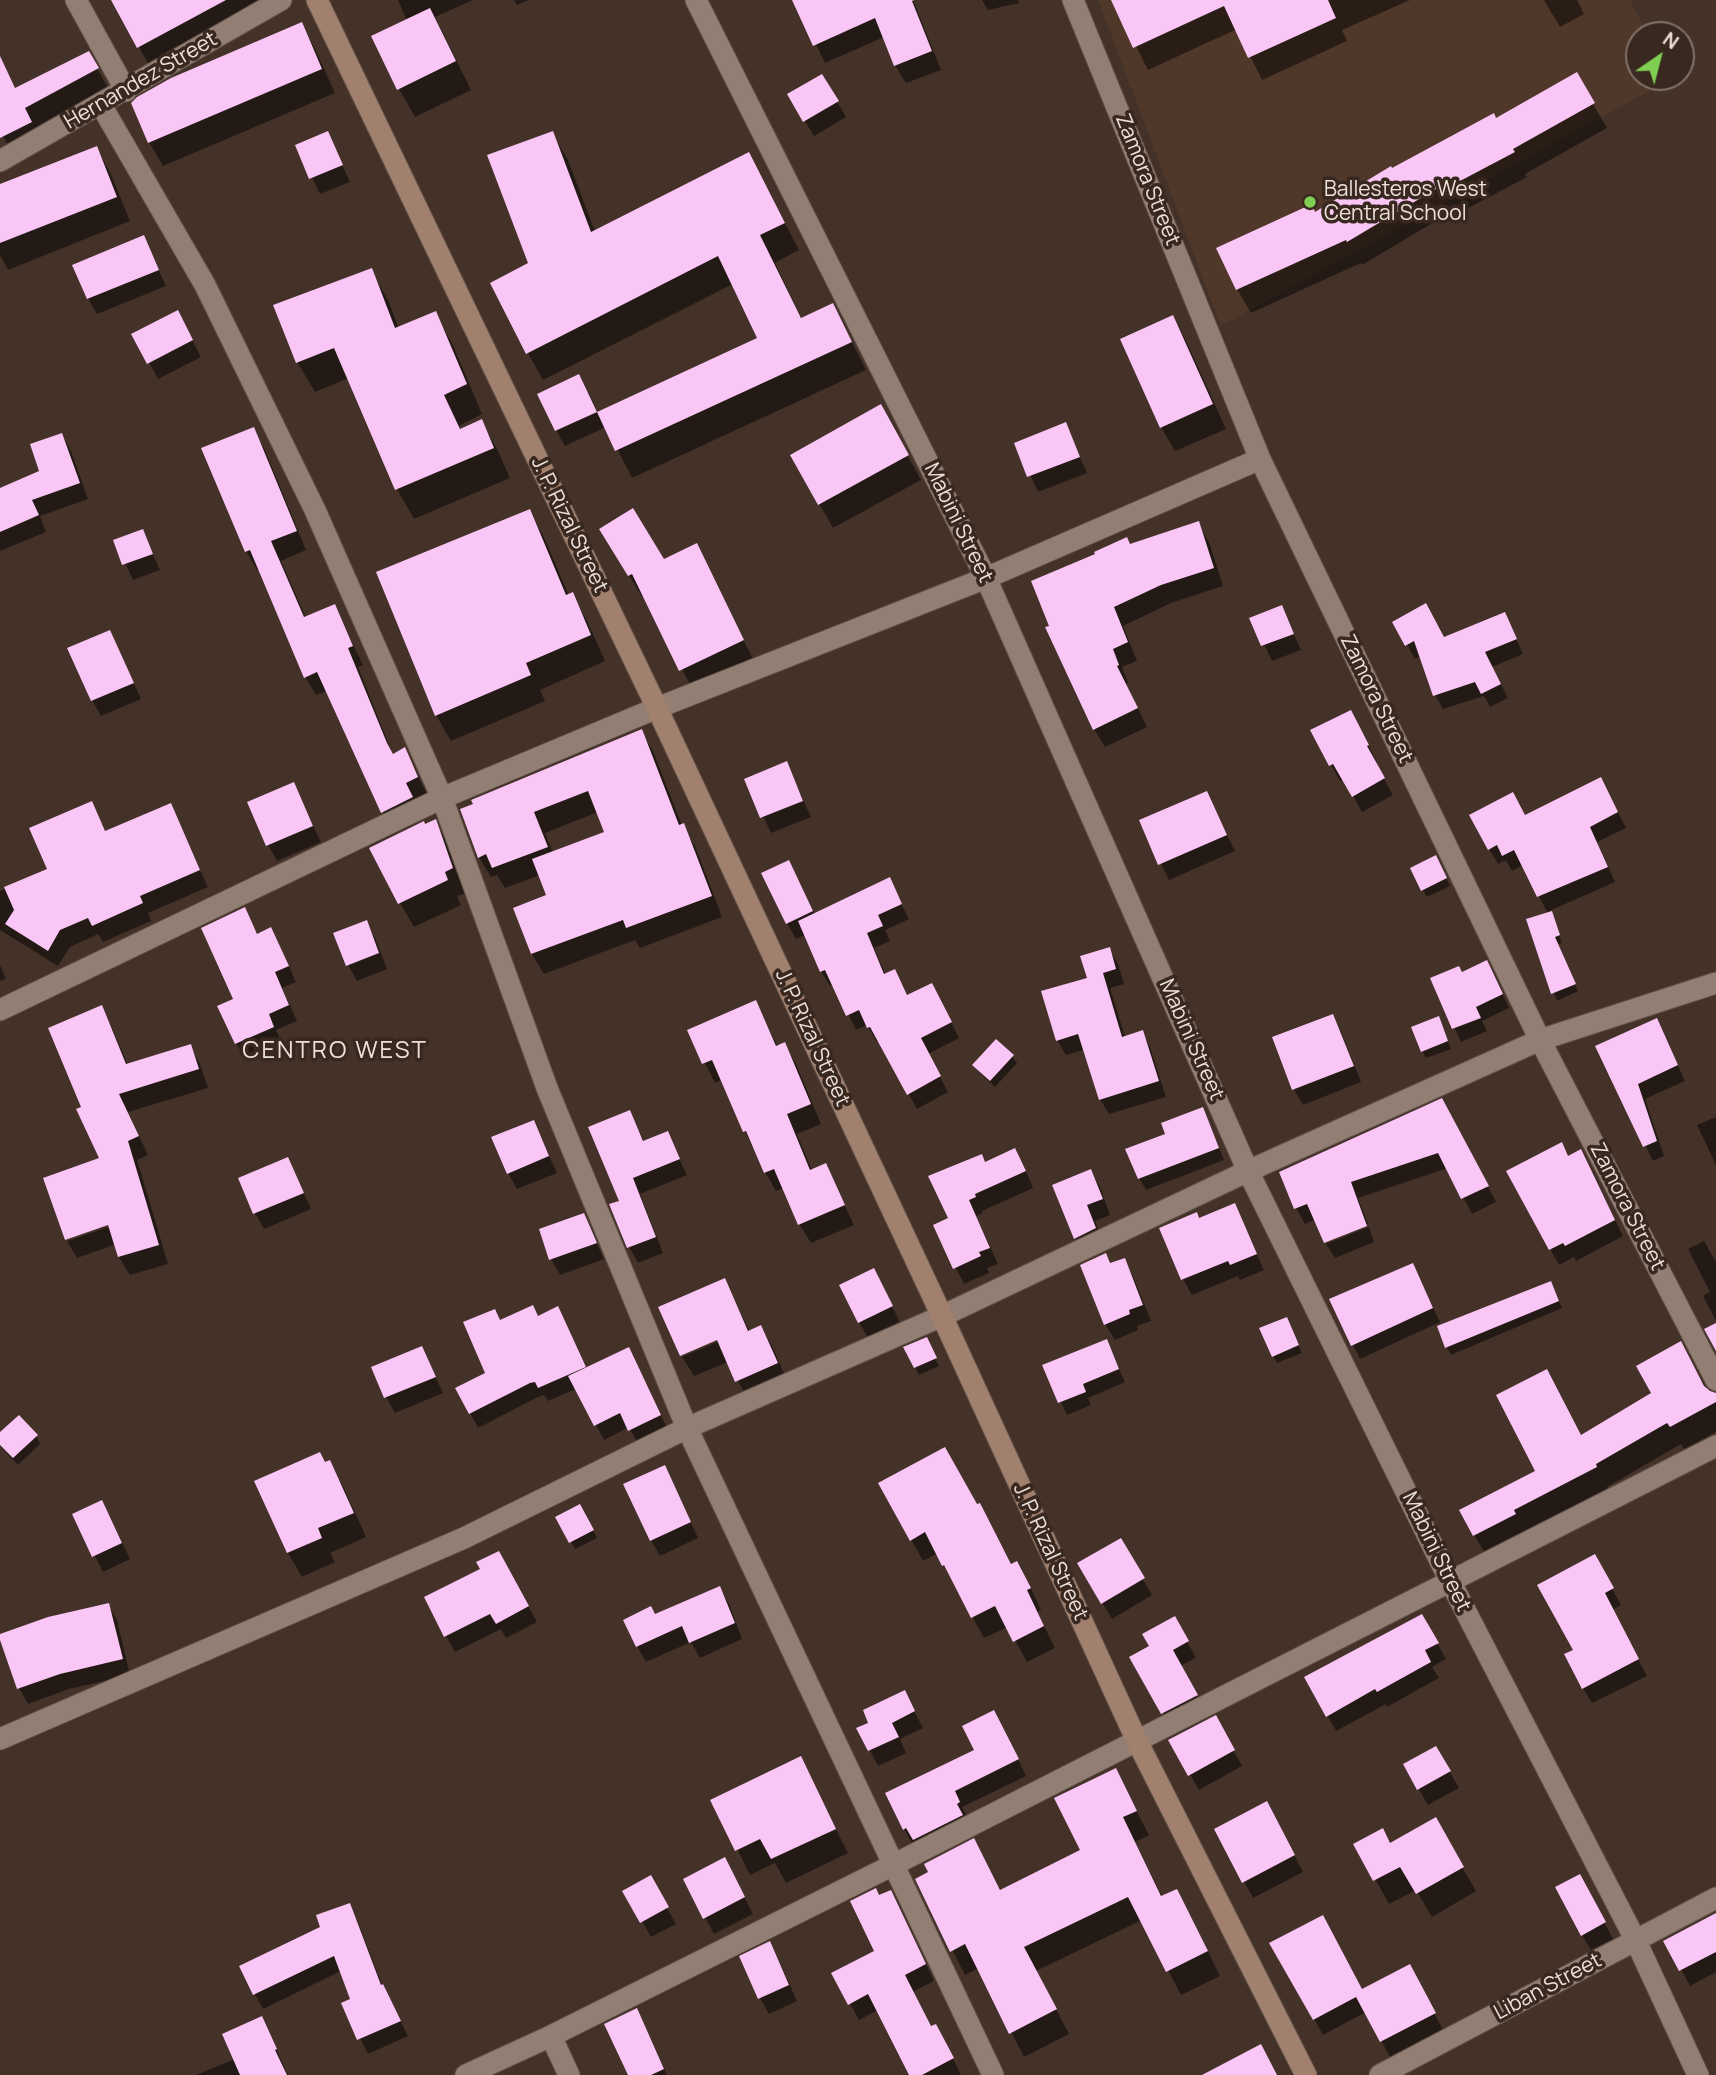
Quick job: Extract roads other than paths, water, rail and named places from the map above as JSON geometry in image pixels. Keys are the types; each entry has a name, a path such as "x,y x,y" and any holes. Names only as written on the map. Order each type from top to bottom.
{"main road":[{"name":"J. P. Rizal Street","path":"317,0 657,708 942,1316 1136,1741 1306,2075"}],"street":[{"path":"76,0 126,90"},
{"name":"Hernandez Street","path":"0,162 281,0"},
{"name":"Mabini Street","path":"696,0 986,578 1248,1171 1450,1581 1636,1941 1698,2075"},
{"name":"Zamora Street","path":"1073,0 1260,459 1540,1040 1716,1380"},
{"path":"101,105 205,285 315,510 442,798 547,1088 687,1428 993,2075"},
{"path":"0,1010 442,798 657,708 986,578 1260,459"},
{"path":"0,1740 464,1538 687,1428 942,1316 1248,1171 1540,1040 1716,983"},
{"path":"466,2075 551,2036 895,1864 1716,1446"},
{"name":"Liban Street","path":"1380,2075 1716,1898"},
{"path":"551,2036 569,2075"}],"place":[{"name":"Ballesteros West Central School","path":"1310,202"}],"district":[{"name":"CENTRO WEST","path":"335,1051"}]}
